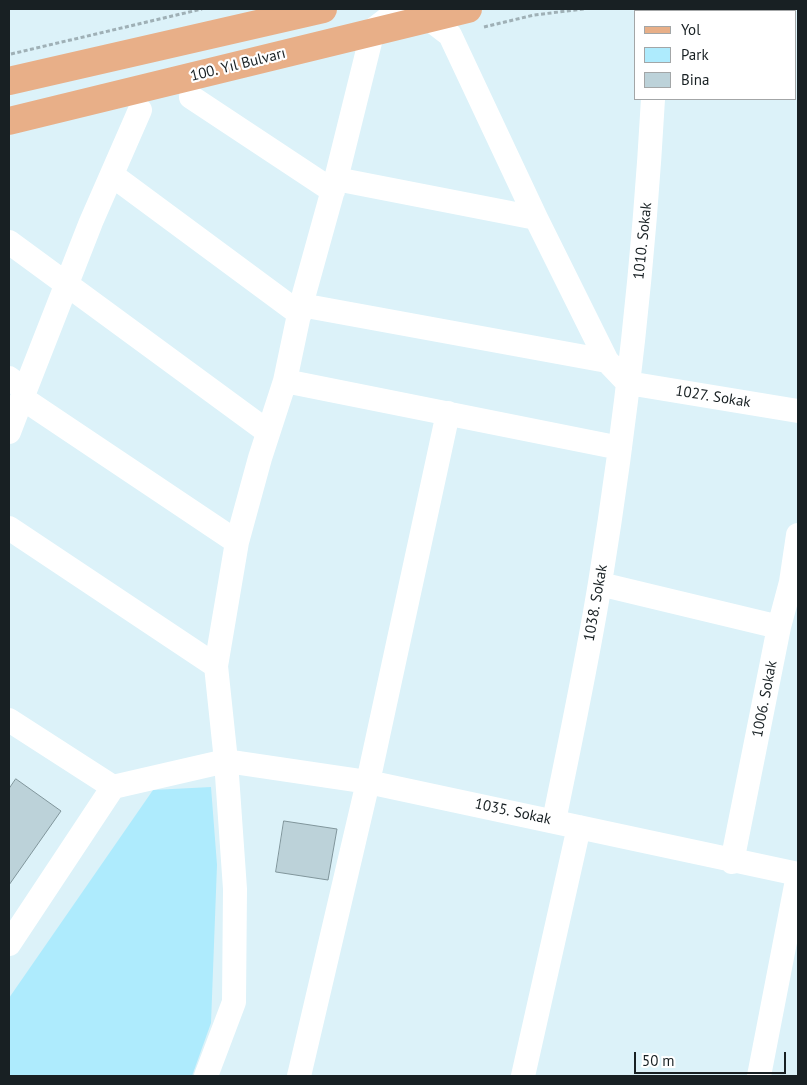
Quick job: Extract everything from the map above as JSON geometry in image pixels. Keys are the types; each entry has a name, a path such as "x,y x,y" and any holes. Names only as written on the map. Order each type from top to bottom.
{"main road":[{"path":"9,81 323,9"},
{"name":"100. Yıl Bulvarı","path":"9,121 373,30 468,9"}],"street":[{"path":"206,1076 234,1002 235,889 226,761 216,666 237,542 268,432 285,381 300,310 335,185 373,30 400,9 428,18 450,35 536,218 607,361 628,383"},
{"path":"191,97 335,185 536,218"},
{"name":"1010. Sokak","path":"628,383 648,186 653,100"},
{"path":"9,432 19,389 67,285 140,110"},
{"path":"112,175 300,310 607,361"},
{"path":"9,242 268,432"},
{"path":"285,381 620,448"},
{"name":"1027. Sokak","path":"628,383 798,411"},
{"name":"1038. Sokak","path":"554,821 600,584 628,383"},
{"path":"19,389 237,542"},
{"path":"299,1076 368,782 448,413"},
{"path":"9,528 216,666"},
{"name":"1006. Sokak","path":"732,862 779,627 795,583 798,536"},
{"path":"600,584 779,627"},
{"path":"9,720 113,787"},
{"path":"9,944 113,787 226,761"},
{"name":"1035. Sokak","path":"226,761 368,782 798,875"},
{"path":"523,1076 579,827"},
{"path":"759,1076 798,875"}],"path":[{"path":"9,54 202,9"}],"green space":[{"path":"211,787 217,865 211,1023 192,1076 9,1076 9,998 153,790"}],"building":[{"path":"16,779 61,811 9,885 9,789"},
{"path":"284,821 337,829 328,880 276,872"}]}
